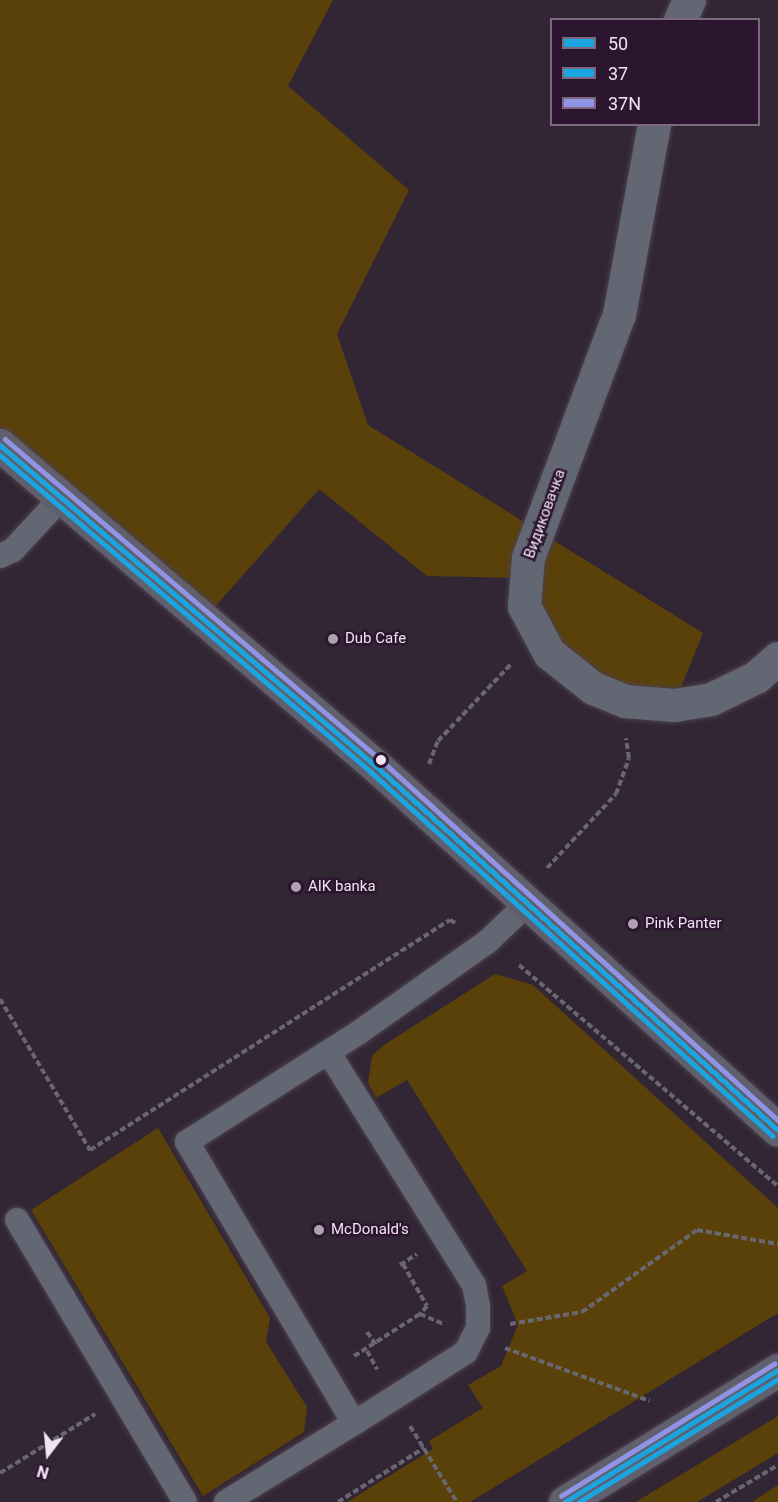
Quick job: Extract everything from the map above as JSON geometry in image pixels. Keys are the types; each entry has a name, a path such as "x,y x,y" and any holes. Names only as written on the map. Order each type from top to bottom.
{"main road":[{"path":"0,445 63,497 528,903 778,1130"},
{"path":"565,1502 778,1370"}],"street":[{"path":"681,18 689,0"},
{"name":"Видиковачка","path":"654,126 620,314 523,578 524,606 540,641 585,682 625,701 674,705 711,699 756,677 778,658"}],"lane":[{"path":"0,556 13,550 63,497"},
{"path":"354,1423 187,1142 329,1053 487,942 528,903"},
{"path":"226,1502 466,1352 478,1328 478,1306 474,1286 329,1053"},
{"path":"17,1220 185,1502"}],"path":[{"path":"428,768 438,741 477,696 540,641"},
{"path":"542,873 616,794 629,758 625,701"},
{"path":"0,999 90,1150 450,920 460,924"},
{"path":"519,966 778,1186"},
{"path":"506,1325 582,1312 697,1230 778,1244"},
{"path":"346,1360 376,1345 420,1314 427,1306 401,1264 425,1249"},
{"path":"420,1314 452,1328"},
{"path":"367,1332 376,1345"},
{"path":"497,1346 650,1401"},
{"path":"0,1473 123,1397"},
{"path":"405,1417 458,1502"},
{"path":"338,1502 424,1448"},
{"path":"716,1502 778,1464"}],"shaded area":[{"path":"0,0 333,0 288,86 409,190 337,334 368,425 703,633 674,705 568,670 523,578 427,576 319,489 205,618 0,445"},
{"path":"495,974 533,985 778,1208 778,1313 470,1502 347,1502 433,1449 429,1441 483,1408 468,1385 501,1366 518,1325 502,1286 527,1271 407,1080 376,1098 368,1083 372,1056 384,1045"},
{"path":"158,1128 270,1318 266,1342 307,1407 304,1432 203,1496 31,1210"},
{"path":"778,1416 778,1453 697,1502 636,1502"},
{"path":"778,1485 778,1502 752,1502"}],"transit line":[{"name":"37N","path":"5,439 381,760 778,1120"},
{"name":"50","path":"0,445 376,766 778,1130"},
{"name":"37","path":"0,455 371,772 773,1136"},
{"name":"37N","path":"561,1496 774,1364"},
{"name":"50","path":"565,1502 778,1370"},
{"name":"37","path":"579,1502 778,1379"}],"place":[{"name":"Dub Cafe","path":"333,639"},
{"name":"AIK banka","path":"296,887"},
{"name":"Pink Panter","path":"633,924"},
{"name":"McDonald's","path":"319,1230"}]}
